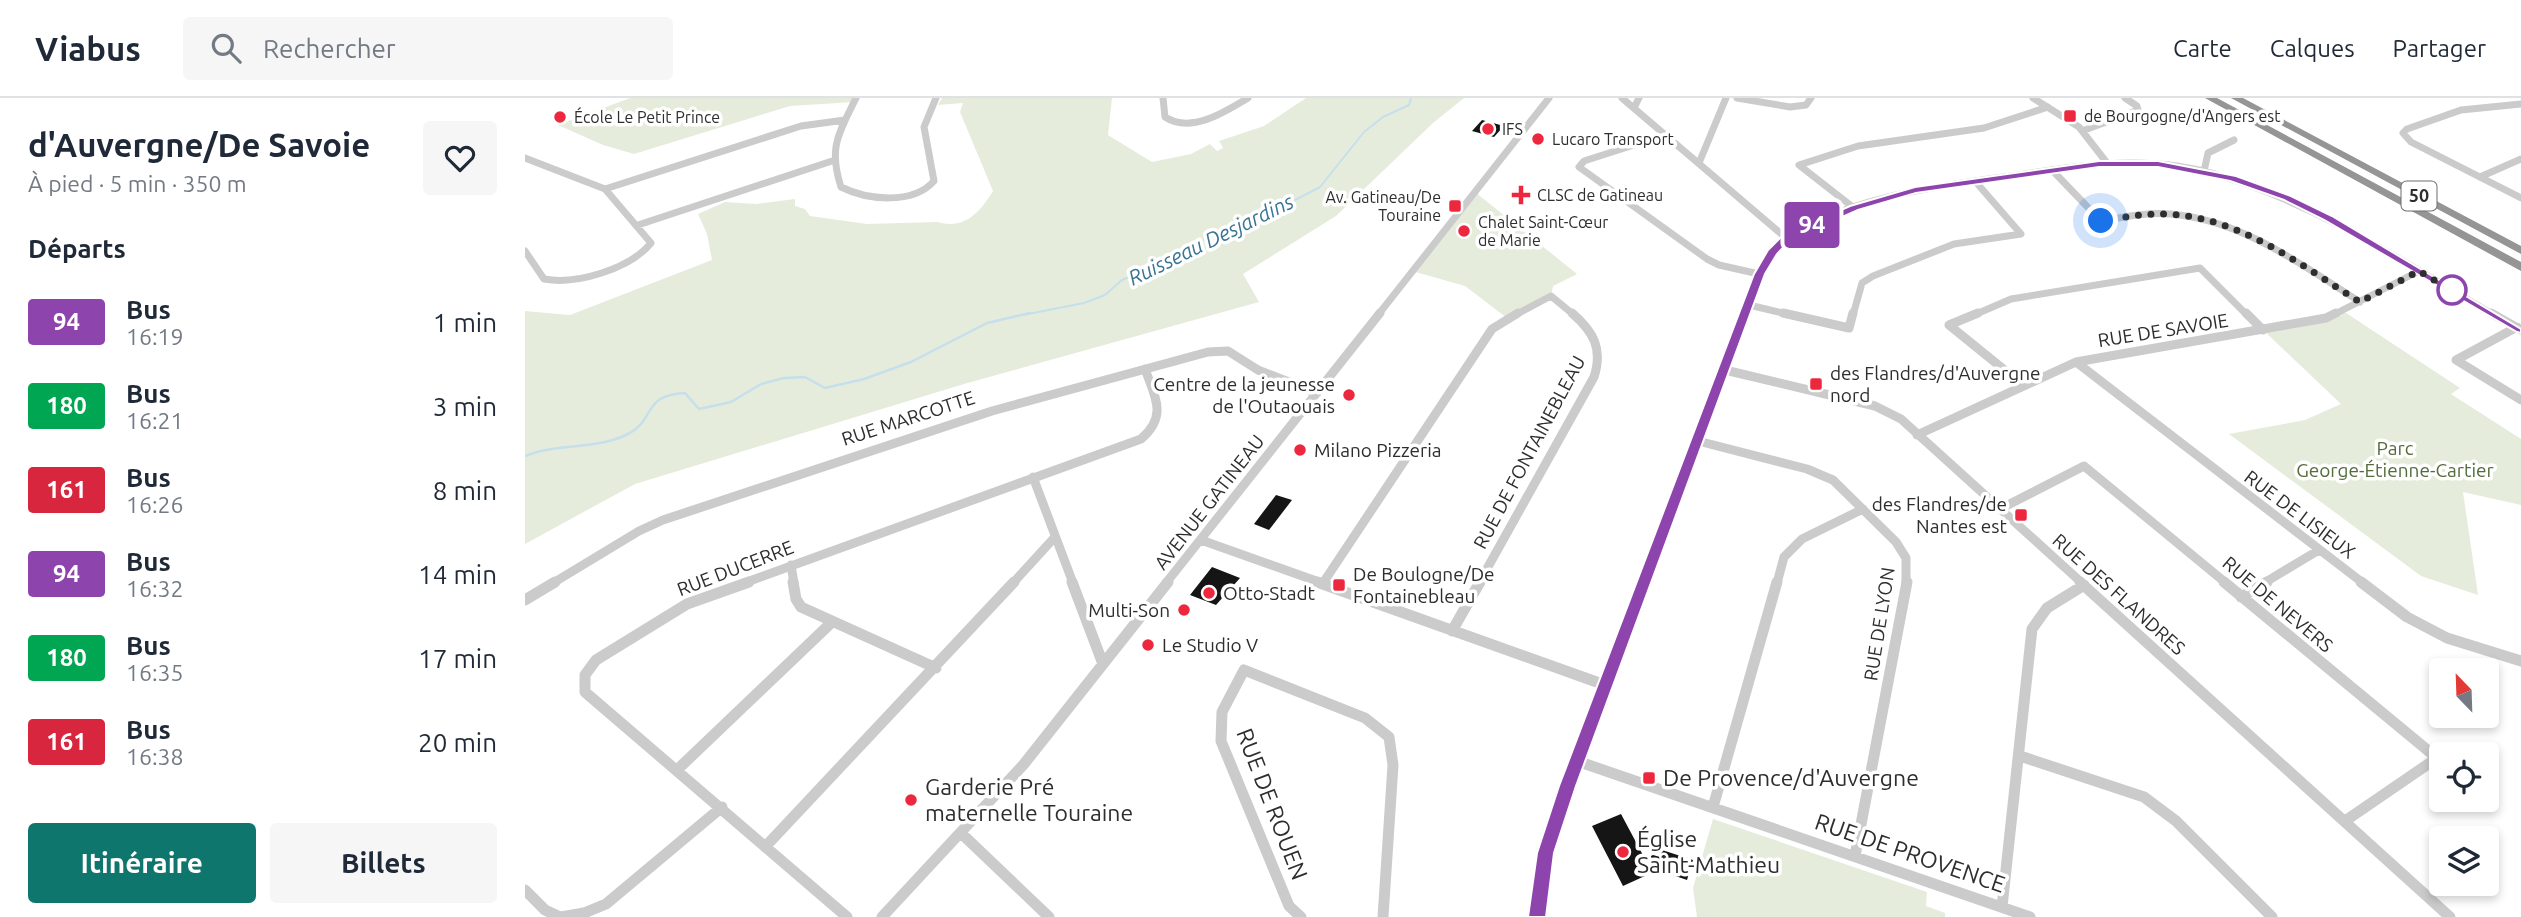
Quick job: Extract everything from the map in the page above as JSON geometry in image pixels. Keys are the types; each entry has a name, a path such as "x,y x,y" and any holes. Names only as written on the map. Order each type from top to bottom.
{"highway":[{"name":"50","path":"2210,98 2521,268"},
{"name":"50","path":"2236,98 2521,250"}],"street":[{"path":"856,98 833,149 832,161 841,187 849,192 908,197 926,191 934,181 924,127 936,98"},
{"path":"1163,98 1165,117 1172,123 1180,124 1213,117 1248,98"},
{"name":"AVENUE GATINEAU","path":"882,917 962,834 1024,764 1549,98"},
{"path":"1622,98 1786,238"},
{"path":"1634,108 1639,98"},
{"path":"1699,163 1726,98"},
{"path":"1737,98 1794,107 1806,105 1811,98"},
{"path":"2033,98 2082,131 2107,163"},
{"path":"2082,131 2138,110 2137,106 2125,98"},
{"path":"2490,98 2500,106"},
{"path":"2521,104 2445,115 2407,129 2403,133 2411,142 2521,198"},
{"path":"1854,208 1799,164 1858,146 1984,128 2048,107"},
{"path":"605,189 792,128 845,120"},
{"path":"1665,135 1584,160 1579,167 1707,259 1719,265 1759,274"},
{"path":"2204,171 2205,157 2234,140"},
{"path":"525,158 605,189 639,225 651,243 644,253 567,281 551,282 544,279 525,251"},
{"path":"2480,177 2521,159"},
{"path":"639,225 832,161"},
{"path":"1537,917 1546,853 1577,761 1759,274 1772,252 1786,238 1854,208 1906,192 2107,163 2158,164 2204,171 2295,201 2519,328"},
{"path":"2052,170 2101,221 2162,214 2218,223 2264,243 2360,302"},
{"path":"1749,305 1849,328 1862,283 1868,278 1954,244 2021,234 1975,181"},
{"path":"2023,385 1949,325 2019,297 2200,268 2263,330"},
{"name":"RUE DE SAVOIE","path":"1917,435 2076,362 2326,318 2419,271"},
{"name":"RUE DE FONTAINEBLEAU","path":"1323,584 1492,329 1551,296 1589,329 1599,348 1600,361 1594,377 1452,631"},
{"path":"2519,328 2456,360 2521,400"},
{"name":"RUE MARCOTTE","path":"525,600 639,531 663,520 992,411 1208,352 1228,351 1264,373 1317,393"},
{"name":"RUE DE LISIEUX","path":"2076,362 2393,607 2433,632 2521,661"},
{"name":"RUE DUCERRE","path":"847,917 678,769 585,692 582,681 585,673 596,660 678,608 1131,443 1155,427 1159,415 1145,369"},
{"name":"RUE DES FLANDRES","path":"1725,370 1875,406 1893,414 2450,917"},
{"name":"RUE DE LYON","path":"1698,441 1825,476 1840,485 1896,542 1908,566 1855,856"},
{"name":"RUE DE NEVERS","path":"2000,509 2084,466 2437,758 2345,821"},
{"path":"1033,477 1103,664"},
{"path":"1713,807 1784,557 1802,539 1863,509"},
{"path":"765,847 936,668 1054,538"},
{"path":"1201,540 1605,685"},
{"path":"2241,597 2319,550"},
{"path":"791,565 798,604 831,623 936,668"},
{"path":"2002,907 2020,757 2030,639 2035,621 2047,607 2084,585"},
{"path":"678,769 831,623"},
{"name":"RUE DE ROUEN","path":"1301,917 1289,906 1221,741 1222,712 1244,670 1365,718 1389,737 1393,765 1383,917"},
{"path":"2020,757 2144,797 2176,821 2272,917"},
{"name":"RUE DE PROVENCE","path":"1577,761 2030,917"},
{"path":"525,890 545,910 561,917 584,913 606,904 722,807"},
{"path":"962,834 1049,917"}],"green space":[{"path":"630,98 856,98 854,102 790,106 634,154 603,145 558,125"},
{"path":"942,98 1112,98 1108,135 1152,162 1191,154 1210,144 1217,151 1223,148 1219,141 1264,126 1306,98 1464,98 1433,123 1336,216 1243,274 1259,302 964,384 635,484 525,544 525,311 570,315 712,260 707,234 698,214 725,202 757,204 795,199 795,206 805,209 810,216 867,224 947,224 964,221 983,206 993,191 960,112 963,103 938,105"},
{"path":"1475,192 1577,274 1553,286 1551,296 1507,318 1465,286 1412,271"},
{"name":"Parc George-Étienne-Cartier","path":"2343,311 2460,388 2451,394 2521,439 2521,505 2463,492 2478,595 2421,576 2229,434 2305,420 2341,404 2263,330"},
{"path":"1713,819 1927,892 1926,906 1945,913 1945,917 1697,917 1693,888"}],"building":[{"name":"IFS","path":"1482,120 1504,126 1494,137 1472,131"},
{"path":"1276,495 1292,500 1269,530 1254,524"},
{"path":"1212,567 1240,578 1216,605 1190,595"},
{"name":"Église Saint-Mathieu","path":"1621,814 1645,859 1653,855 1660,857 1662,850 1693,860 1687,880 1658,870 1623,886 1592,826"}],"waterway":[{"name":"Ruisseau Desjardins","path":"1023,315 1084,303 1105,295 1122,280 1156,266 1222,230 1253,222 1320,187 1364,132 1383,117 1409,105 1411,98"},
{"name":"Ruisseau Desjardins","path":"525,456 550,449 601,443 626,435 636,429 655,403 671,395 685,393 699,409 731,402 761,384 784,378 805,377 825,388 864,379 911,362 987,323 1030,313"}],"bus line":[{"name":"94","path":"1537,917 1542,870 1567,786 1723,377 1759,274 1772,252 1794,233 1854,208 1915,190 2099,164 2158,164 2182,167 2233,178 2315,211 2521,329"}],"place":[{"name":"de Bourgogne/d'Angers est","path":"2070,116"},
{"name":"École Le Petit Prince","path":"560,117"},
{"name":"IFS","path":"1488,129"},
{"name":"Lucaro Transport","path":"1538,139"},
{"name":"CLSC de Gatineau","path":"1521,195"},
{"name":"Av. Gatineau/De Touraine","path":"1455,206"},
{"name":"Chalet Saint-Cœur de Marie","path":"1464,231"},
{"name":"des Flandres/d'Auvergne nord","path":"1816,384"},
{"name":"Centre de la jeunesse de l'Outaouais","path":"1349,395"},
{"name":"Milano Pizzeria","path":"1300,450"},
{"name":"des Flandres/de Nantes est","path":"2021,515"},
{"name":"De Boulogne/De Fontainebleau","path":"1339,585"},
{"name":"Otto-Stadt","path":"1209,593"},
{"name":"Multi-Son","path":"1184,610"},
{"name":"Le Studio V","path":"1148,645"},
{"name":"De Provence/d'Auvergne","path":"1649,778"},
{"name":"Garderie Pré maternelle Touraine","path":"911,800"},
{"name":"Église Saint-Mathieu","path":"1623,852"}],"route":[{"path":"2101,221 2162,214 2218,223 2264,243 2360,302 2419,271 2458,294 2452,290"}]}
